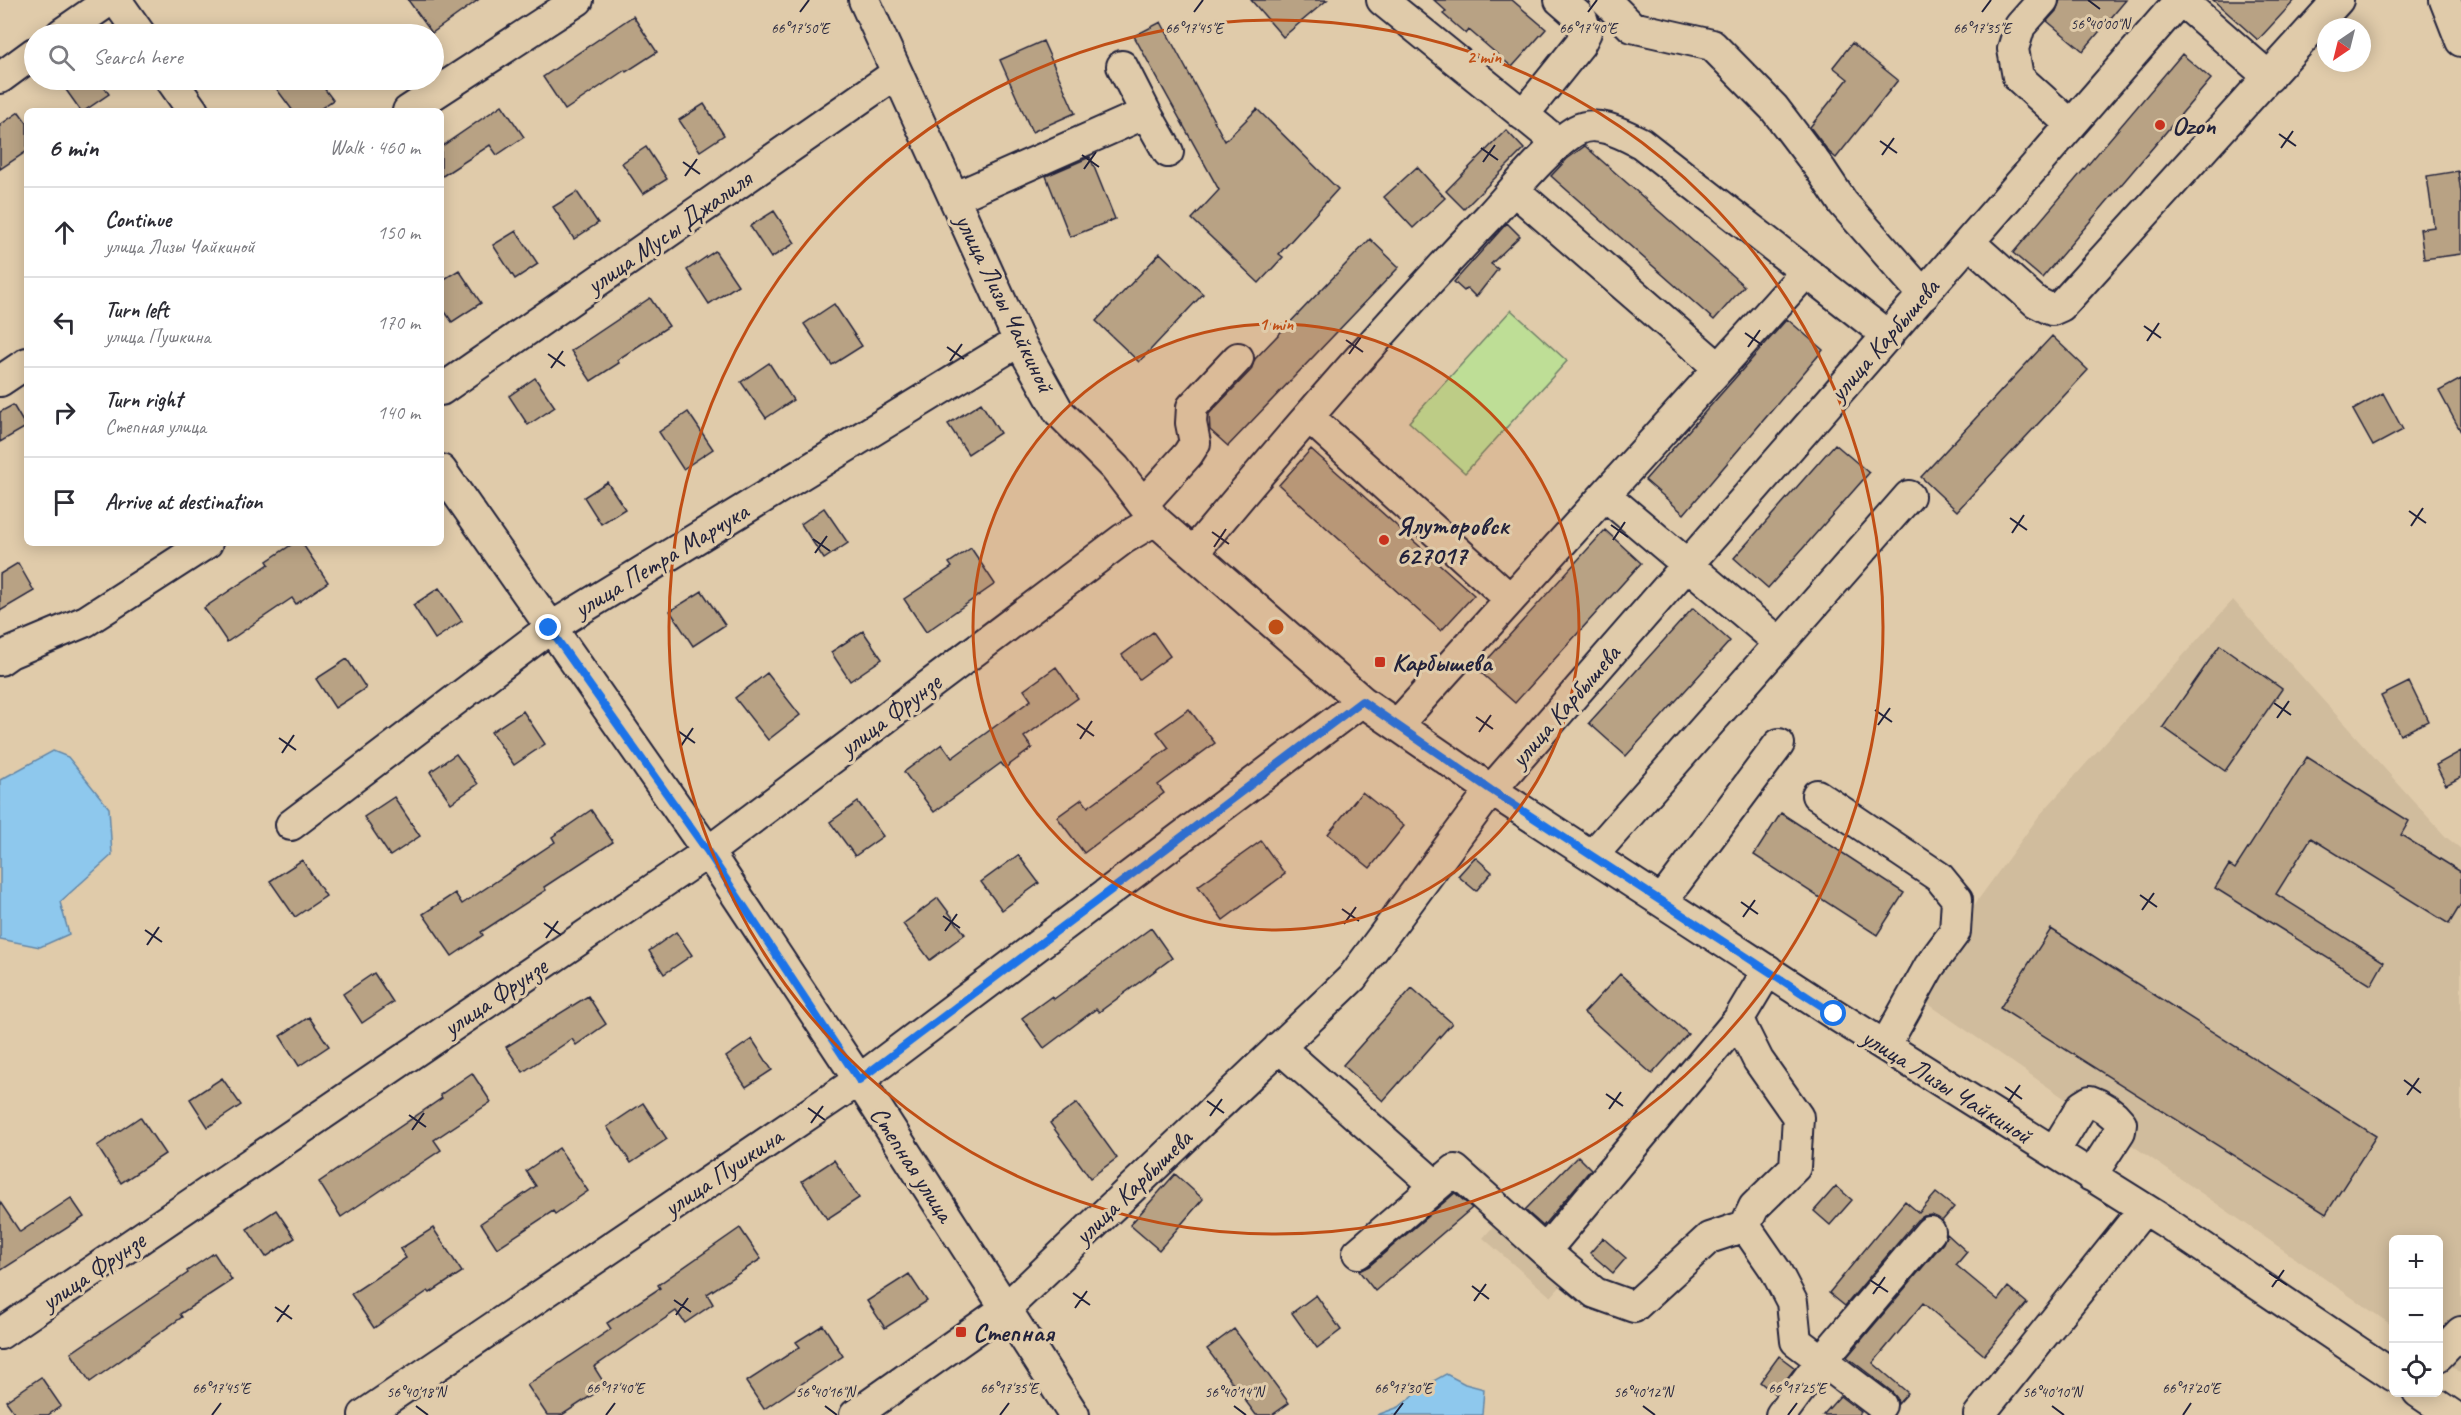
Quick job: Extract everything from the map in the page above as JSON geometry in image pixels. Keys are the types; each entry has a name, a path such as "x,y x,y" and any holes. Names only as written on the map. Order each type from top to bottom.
{"street":[{"path":"75,24 110,0"},
{"path":"116,0 133,24"},
{"path":"444,87 578,0"},
{"name":"улица Лизы Чайкиной","path":"864,0 1019,341 1059,412 1115,468 1149,512 1193,553 1362,701 1491,790 1884,1046 2144,1209 2389,1373"},
{"path":"1382,0 1558,144"},
{"path":"1523,115 1580,44 1586,32 1582,19 1560,0"},
{"path":"1605,0 1632,27 1712,45 1774,108 1843,203 1924,295"},
{"path":"2043,0 2020,26 2013,50 2018,77 2071,125"},
{"path":"2181,0 2269,77"},
{"name":"улица Карбышева","path":"855,1415 1005,1310 1352,978 1491,790 2181,0"},
{"path":"1969,242 2036,302 2052,309 2061,306 2338,0"},
{"path":"2445,0 2461,40"},
{"path":"0,78 24,60"},
{"path":"1122,66 1168,152"},
{"name":"улица Мусы Джалиля","path":"444,388 897,74"},
{"path":"178,90 191,108"},
{"path":"413,108 440,90"},
{"path":"954,198 1146,113"},
{"path":"1193,553 1309,417 1462,244 1558,144 1578,129 1592,126 1615,130 1641,143 1888,336"},
{"path":"1514,190 1719,368"},
{"path":"1397,725 1806,272"},
{"name":"улица Петра Марчука","path":"291,825 549,628 1019,341"},
{"name":"улица Фрунзе","path":"0,1334 708,852 1123,539 1149,512 1194,443 1191,423 1192,407 1238,358"},
{"path":"0,381 24,365"},
{"path":"1309,417 1510,599"},
{"name":"Степная улица","path":"444,474 549,628 708,852 859,1080 1074,1415"},
{"path":"1605,495 1780,643"},
{"path":"1592,856 1909,496"},
{"path":"0,660 10,653 86,621 202,546"},
{"name":"улица Пушкина","path":"364,1415 859,1080 1362,701"},
{"path":"1662,901 1779,744"},
{"path":"1817,795 1939,877 1957,899 1955,932 1929,968 1884,1046"},
{"path":"1545,1251 1738,1020 1768,970"},
{"path":"1358,1253 1455,1170 1595,1293 1635,1307 1709,1238 1745,1226 1754,1207 1796,1167 1798,1117 1758,1060 1738,1020"},
{"path":"1279,1047 1436,1186"},
{"path":"2054,1152 2082,1106 2090,1101 2115,1115 2121,1123 2120,1131 2091,1176"},
{"path":"1979,1415 2144,1209"},
{"path":"1745,1226 1776,1271 1792,1302 1796,1341 1882,1412"},
{"path":"1780,1415 1821,1361 1930,1232"},
{"path":"2443,1352 2461,1332"}],"shaded area":[{"path":"2233,600 2446,837 2461,849 2461,1373 2443,1360 2443,1235 2389,1235 2389,1323 1911,992 2039,816"},
{"path":"1498,1221 1566,1280 1551,1297 1483,1238"}],"green space":[{"path":"1511,310 1567,361 1465,473 1409,422"}],"water":[{"path":"53,751 68,757 109,808 112,855 60,902 69,934 40,947 0,939 0,780"},
{"path":"1446,1374 1465,1384 1484,1389 1482,1415 1377,1415 1399,1407 1426,1385"}],"building":[{"path":"408,0 478,0 444,24 425,24"},
{"path":"1251,0 1327,0 1283,37"},
{"path":"1434,0 1512,0 1546,29 1512,67 1469,30 1466,34 1443,14 1446,11"},
{"path":"2060,0 2126,0 2083,51 2047,21 2056,11"},
{"path":"2213,0 2295,0 2258,40"},
{"path":"633,16 657,52 626,72 625,70 565,110 543,77"},
{"path":"1161,22 1225,141 1257,109 1338,189 1279,254 1283,257 1259,283 1192,219 1219,190 1134,36"},
{"path":"1043,41 1075,113 1032,132 1000,60"},
{"path":"1852,43 1898,80 1836,158 1810,127 1848,79 1833,67"},
{"path":"2182,54 2211,79 2042,278 2013,253"},
{"path":"66,90 106,90 109,94 88,108 79,108"},
{"path":"277,90 326,90 333,100 321,108 291,108"},
{"path":"704,104 724,135 700,151 679,120"},
{"path":"502,105 524,137 497,155 490,145 444,175 444,145"},
{"path":"19,112 24,119 24,153 0,169 0,125"},
{"path":"1506,130 1524,149 1464,209 1446,191"},
{"path":"1585,146 1744,286 1714,320 1551,176 1567,159"},
{"path":"646,147 667,179 643,194 622,163"},
{"path":"1090,157 1115,219 1070,237 1046,176"},
{"path":"1417,167 1445,198 1413,228 1384,197"},
{"path":"2458,171 2461,193 2461,254 2424,259 2420,229 2434,227 2427,176"},
{"path":"577,192 598,223 574,239 553,207"},
{"path":"774,211 795,243 771,258 750,226"},
{"path":"1507,223 1520,236 1491,264 1498,269 1476,297 1467,288 1464,291 1454,282"},
{"path":"516,231 538,264 515,279 493,245"},
{"path":"1370,239 1399,267 1228,446 1210,430 1209,414 1251,370 1255,359"},
{"path":"715,251 738,285 709,304 687,270"},
{"path":"1160,253 1203,294 1139,362 1096,321"},
{"path":"459,270 481,303 452,322 444,310 444,279"},
{"path":"650,298 669,326 617,360 619,363 591,381 571,351"},
{"path":"834,304 862,346 832,365 804,324"},
{"path":"1787,319 1823,350 1684,514 1645,480"},
{"path":"2052,336 2088,370 1957,511 1921,477"},
{"path":"769,363 793,400 766,418 741,382"},
{"path":"535,378 555,407 528,425 509,396"},
{"path":"2461,379 2461,432 2439,391"},
{"path":"2383,393 2403,430 2373,446 2353,410"},
{"path":"981,403 1000,433 968,454 948,424"},
{"path":"13,405 24,424 24,428 0,442 0,412"},
{"path":"688,412 713,449 683,469 659,432"},
{"path":"1835,444 1869,473 1768,588 1734,558"},
{"path":"1311,449 1474,595 1441,631 1279,485"},
{"path":"607,482 625,509 601,524 584,497"},
{"path":"824,508 848,543 824,559 801,524"},
{"path":"1605,530 1641,563 1515,703 1478,670"},
{"path":"290,546 304,546 328,582 296,604 292,598 227,642 204,608 269,564 267,561"},
{"path":"971,548 995,584 926,632 904,599 952,567 949,563"},
{"path":"18,563 34,591 0,611 0,574"},
{"path":"439,588 462,621 435,639 413,605"},
{"path":"702,591 725,625 693,646 670,611"},
{"path":"1693,608 1730,641 1626,756 1589,723"},
{"path":"863,631 882,659 850,681 831,652"},
{"path":"1153,632 1170,656 1139,679 1122,655"},
{"path":"2220,645 2282,689 2225,771 2163,727"},
{"path":"347,659 366,688 335,708 316,679"},
{"path":"1056,667 1078,698 1024,737 1032,748 1005,768 1001,763 934,812 904,772 942,744 952,758 1031,700 1024,690"},
{"path":"767,673 800,715 768,740 735,698"},
{"path":"2409,682 2428,721 2400,735 2381,696"},
{"path":"1189,709 1215,743 1158,785 1164,793 1084,853 1057,817 1082,799 1088,807 1169,748 1157,732"},
{"path":"523,711 545,744 514,765 491,732"},
{"path":"2461,751 2461,777 2446,785 2436,765"},
{"path":"456,754 478,784 451,803 430,772"},
{"path":"2307,757 2409,821 2401,835 2461,872 2461,904 2449,924 2311,838 2276,894 2384,962 2371,985 2215,888 2229,865 2235,869"},
{"path":"1362,792 1404,826 1370,868 1328,834"},
{"path":"394,797 420,836 390,856 364,817"},
{"path":"858,802 883,836 855,856 830,822"},
{"path":"591,810 613,842 544,887 546,890 481,932 483,935 452,956 423,914 455,893 462,904 555,842 552,837"},
{"path":"1781,813 1904,893 1877,935 1754,855"},
{"path":"1261,841 1285,874 1223,920 1198,886"},
{"path":"1018,855 1039,883 1002,910 981,882"},
{"path":"1475,857 1492,872 1476,891 1458,876"},
{"path":"302,860 326,896 295,917 270,881"},
{"path":"938,898 965,934 930,960 903,924"},
{"path":"1151,928 1172,958 1099,1012 1096,1009 1044,1048 1022,1018 1052,996 1054,999"},
{"path":"2051,929 2376,1136 2326,1214 2000,1008"},
{"path":"676,932 692,955 664,974 649,951"},
{"path":"374,973 393,1002 362,1023 343,994"},
{"path":"1620,974 1688,1034 1652,1074 1584,1013"},
{"path":"1412,988 1452,1023 1383,1101 1343,1065"},
{"path":"588,996 606,1024 576,1045 572,1039 523,1072 506,1047"},
{"path":"309,1017 329,1046 299,1066 280,1036"},
{"path":"752,1039 772,1070 746,1087 726,1057"},
{"path":"472,1073 491,1102 434,1140 441,1150 341,1217 319,1182 442,1098 440,1095"},
{"path":"222,1078 241,1105 208,1127 190,1099"},
{"path":"643,1103 667,1139 631,1163 607,1127"},
{"path":"1077,1103 1117,1158 1090,1178 1050,1123"},
{"path":"140,1117 165,1154 121,1183 97,1146"},
{"path":"559,1148 588,1191 555,1214 553,1211 497,1248 481,1223 536,1186 526,1171"},
{"path":"1578,1156 1591,1169 1543,1226 1525,1210"},
{"path":"834,1160 859,1198 827,1219 802,1181"},
{"path":"1175,1174 1203,1199 1159,1250 1130,1225"},
{"path":"1836,1186 1852,1200 1830,1225 1814,1211"},
{"path":"1455,1193 1472,1208 1375,1291 1359,1271 1369,1266"},
{"path":"1936,1193 1954,1207 1942,1221 1932,1215 1917,1220 1845,1306 1829,1293 1905,1201 1919,1213"},
{"path":"71,1198 84,1217 0,1271 0,1202 20,1232"},
{"path":"276,1210 295,1238 266,1257 247,1229"},
{"path":"433,1228 462,1272 430,1293 428,1291 374,1328 351,1294 406,1258 400,1249"},
{"path":"740,1228 761,1259 707,1294 713,1304 685,1323 676,1311 594,1367 606,1386 562,1415 547,1415 527,1385 611,1329 607,1323 660,1288 658,1285"},
{"path":"1947,1234 1967,1252 1956,1265 1998,1300 2008,1287 2027,1303 1984,1355 1923,1303 1873,1363 1908,1393 1898,1404 1897,1398 1891,1391 1847,1357 1943,1243"},
{"path":"1603,1238 1626,1258 1613,1273 1590,1253"},
{"path":"214,1253 232,1280 180,1314 182,1317 90,1382 71,1353"},
{"path":"909,1274 927,1301 885,1328 867,1301"},
{"path":"1316,1295 1341,1330 1317,1348 1292,1313"},
{"path":"823,1325 843,1356 764,1409 746,1382 800,1347 796,1342"},
{"path":"1234,1329 1289,1403 1272,1415 1256,1415 1207,1349"},
{"path":"1779,1356 1795,1368 1775,1394 1760,1382"},
{"path":"41,1377 61,1406 48,1415 16,1415 6,1401"},
{"path":"1840,1396 1861,1412 1858,1415 1823,1415"}],"place":[{"name":"Ozon","path":"2160,125"},
{"name":"Ялуторовск 627017","path":"1384,540"},
{"name":"Карбышева","path":"1380,662"},
{"name":"Степная","path":"961,1332"}],"route":[{"path":"549,628 708,852 859,1080 1362,701 1491,790 1834,1014"}]}
